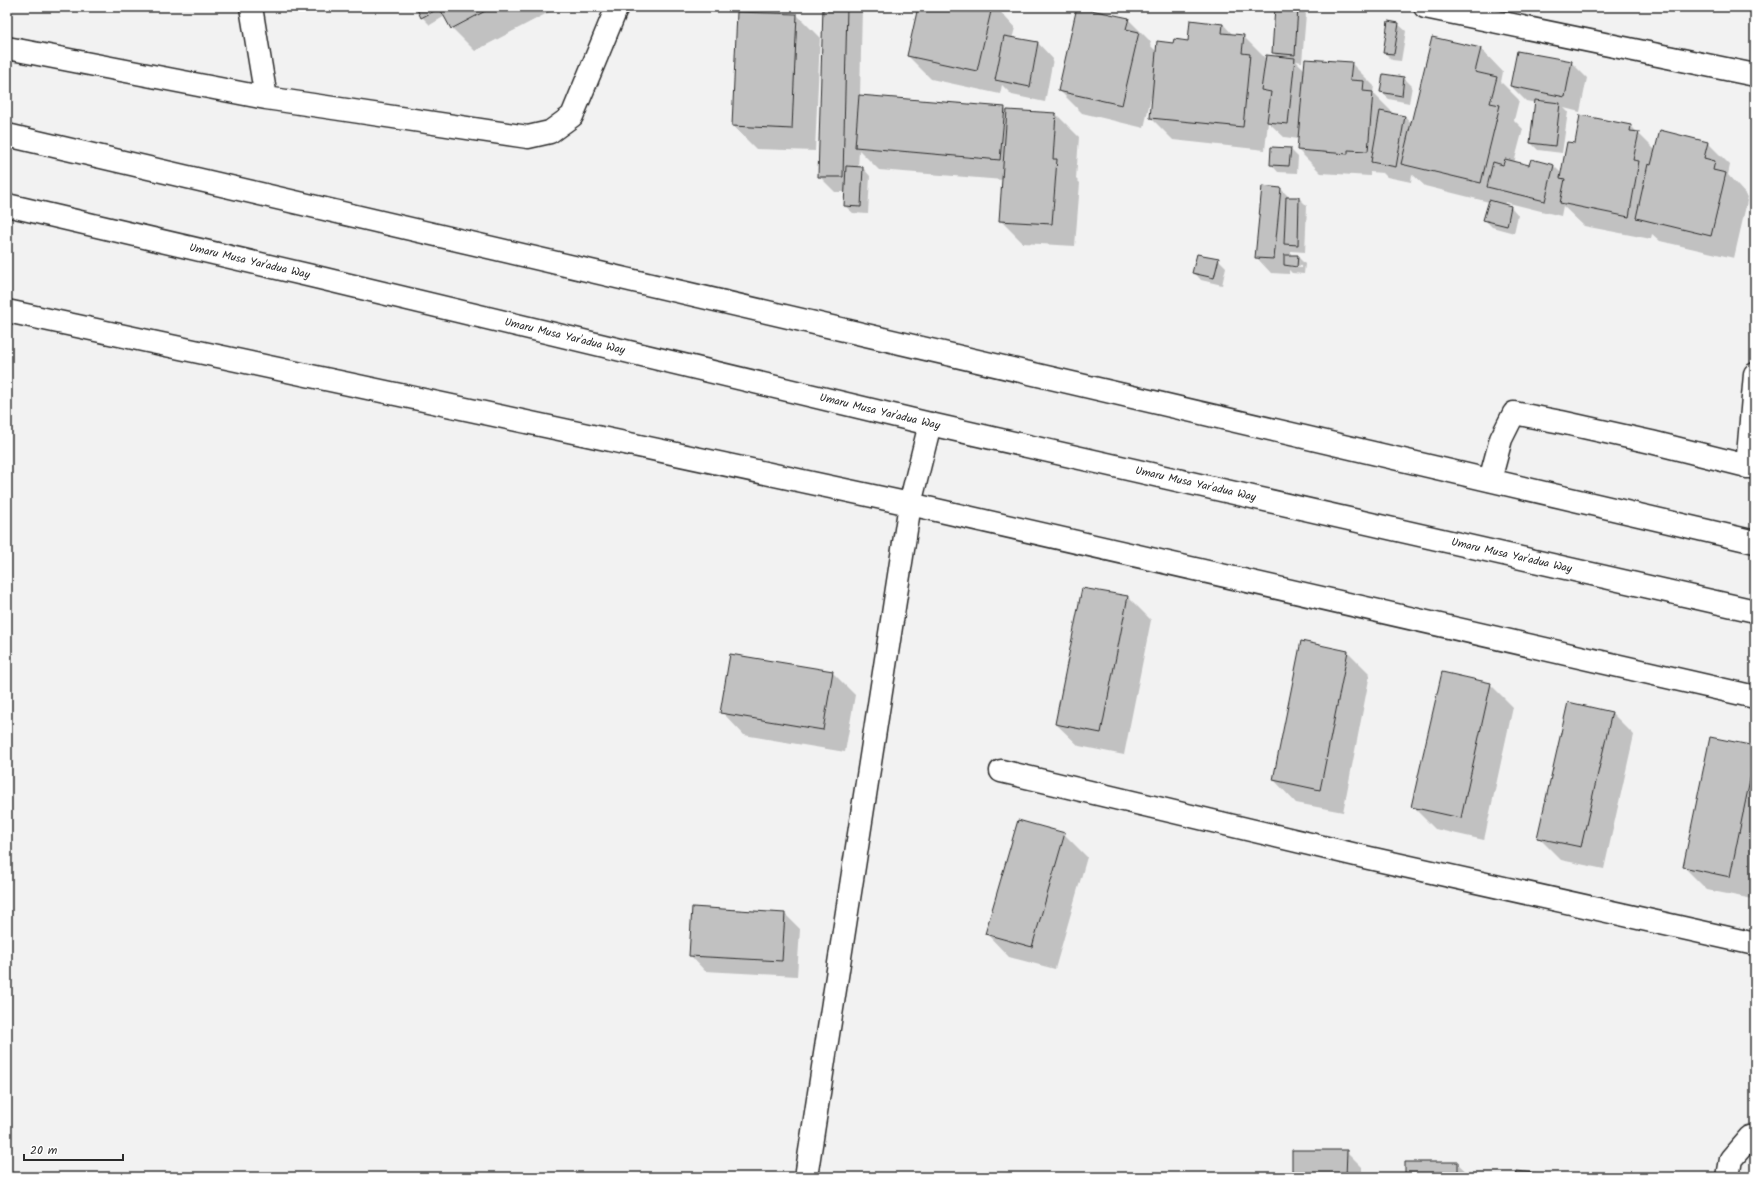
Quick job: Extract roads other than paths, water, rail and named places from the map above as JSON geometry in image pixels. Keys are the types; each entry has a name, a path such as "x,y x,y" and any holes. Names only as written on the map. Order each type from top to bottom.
{"street":[{"path":"250,7 266,98"},
{"path":"7,48 266,98 528,137 550,132 572,116 617,7"},
{"path":"1425,7 1755,75"},
{"path":"7,135 1755,542"},
{"name":"Umaru Musa Yar'adua Way","path":"7,205 930,424 1755,611"},
{"path":"7,311 910,504 1755,697"},
{"path":"1490,480 1501,439 1514,413 1651,442 1751,468 1755,374"},
{"path":"806,1177 910,504 930,424"},
{"path":"1001,771 1369,858 1755,944"},
{"path":"1728,1177 1731,1159 1750,1137 1755,1136"}]}
